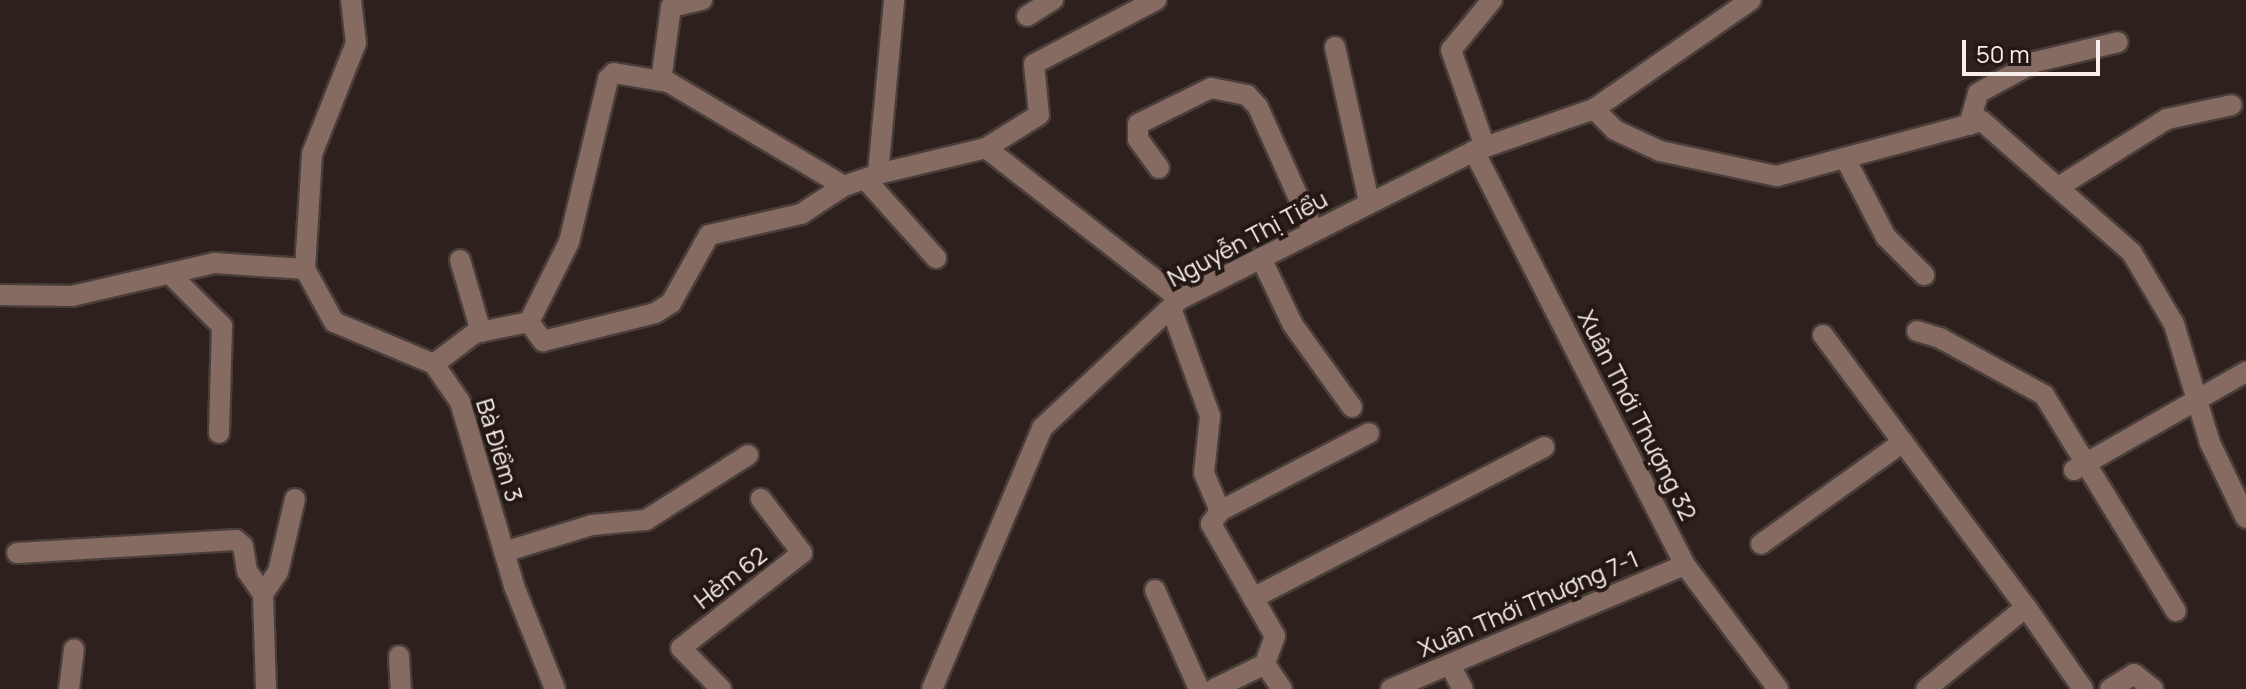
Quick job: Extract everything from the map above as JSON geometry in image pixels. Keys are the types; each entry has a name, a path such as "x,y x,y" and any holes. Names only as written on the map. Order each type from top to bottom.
{"street":[{"path":"351,0 356,43 312,154 305,269 334,322 434,364 481,332 529,322"},
{"path":"661,81 671,7 702,0"},
{"path":"894,0 872,177 936,258"},
{"path":"1027,16 1053,0"},
{"path":"529,322 543,341 655,313 671,303 709,235 801,214 844,186 986,148 1039,115 1034,64 1156,0"},
{"name":"Xuân Thới Thượng 32","path":"1492,0 1451,50 1480,149 1685,565 1778,689"},
{"name":"Nguyễn Thị Tiểu","path":"932,689 1042,428 1176,304 1313,230 1480,149 1594,109 1751,0"},
{"path":"1969,125 1978,93 2035,62 2118,42"},
{"path":"1335,47 1369,202"},
{"path":"529,322 569,242 609,75 618,72 661,81 844,186"},
{"path":"1159,168 1138,139 1138,124 1211,88 1247,95 1258,107 1313,230"},
{"path":"2060,186 2167,119 2232,105"},
{"path":"1594,109 1615,130 1660,151 1777,176 1982,121 2060,186 2132,253 2174,324 2210,443 2246,518"},
{"path":"986,148 1176,304 1210,416 1204,473 1220,511"},
{"path":"1845,158 1886,237 1924,275"},
{"path":"1261,258 1293,325 1352,407"},
{"path":"460,260 481,332"},
{"path":"0,295 72,296 214,263 305,269"},
{"path":"170,274 222,326 219,433"},
{"path":"1917,331 1940,338 2044,395 2080,466 2176,611"},
{"path":"1823,335 2026,607 2083,689"},
{"name":"Bà Điểm 3","path":"434,364 460,402 504,552 555,689"},
{"path":"2080,466 2196,397 2246,372"},
{"path":"1214,689 1265,664 1275,636 1211,524 1220,511 1369,433"},
{"path":"1761,544 1903,442"},
{"path":"1253,598 1544,447"},
{"path":"504,552 592,525 646,520 748,455"},
{"path":"263,594 278,572 295,499"},
{"name":"Hẻm 62","path":"721,689 681,648 802,553 761,499"},
{"path":"17,553 229,540 243,546 247,571 263,594 266,689"},
{"name":"Xuân Thới Thượng 7-1","path":"1391,689 1685,565"},
{"path":"1155,590 1199,689"},
{"path":"1926,689 2026,607"},
{"path":"69,689 74,649"},
{"path":"399,656 401,689"},
{"path":"1265,664 1282,689"},
{"path":"1450,665 1463,689"},
{"path":"2110,689 2137,674 2153,689"}]}
